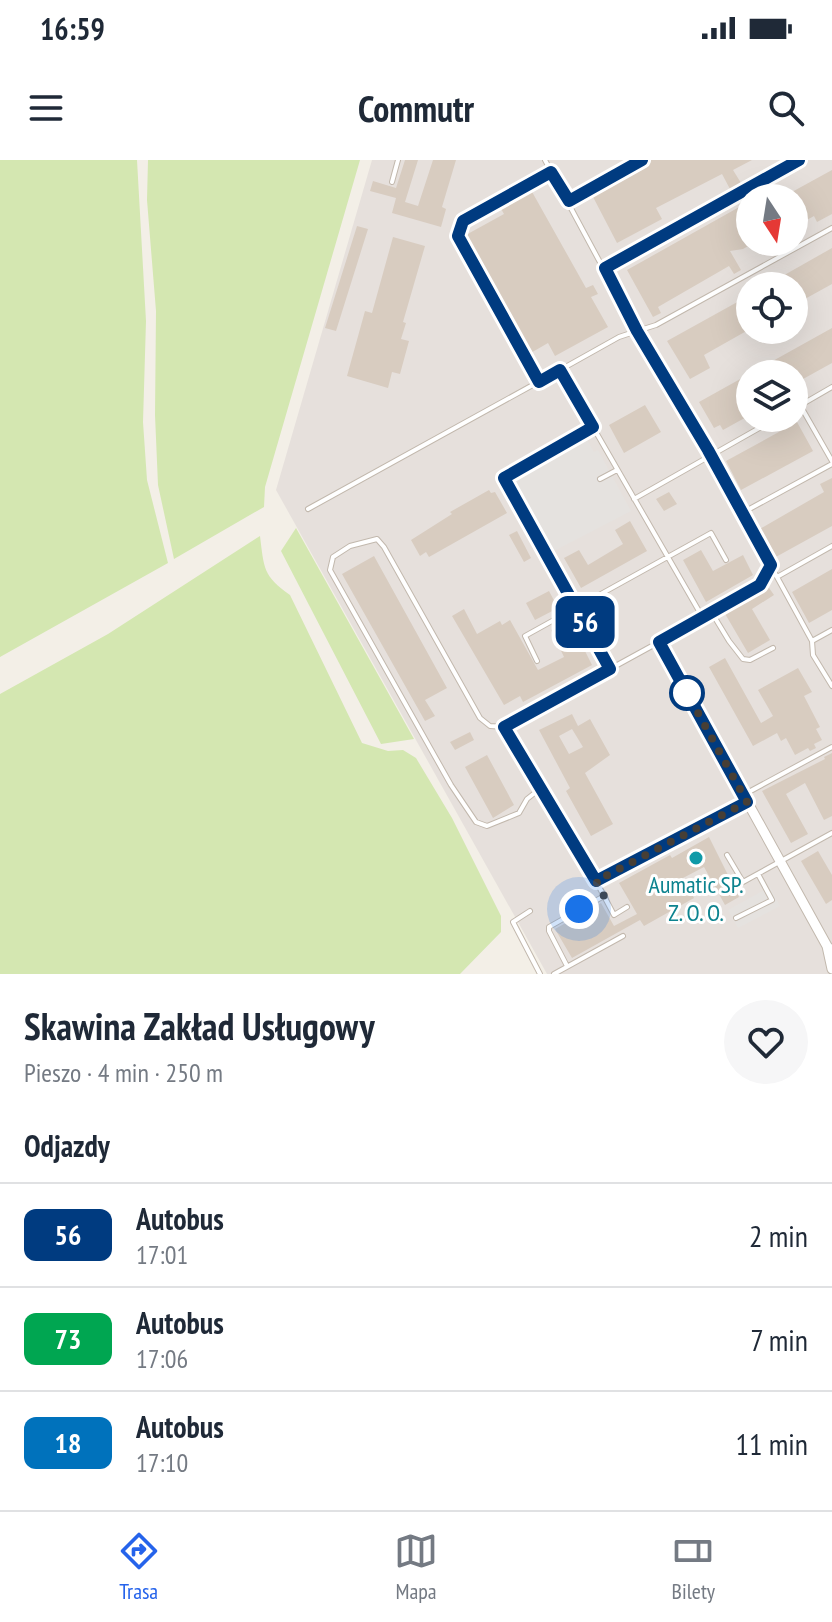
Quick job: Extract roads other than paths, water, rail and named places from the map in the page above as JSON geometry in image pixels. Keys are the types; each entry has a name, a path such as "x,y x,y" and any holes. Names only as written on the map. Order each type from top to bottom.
{"street":[{"path":"659,642 779,863 829,948 832,969"}],"lane":[{"path":"392,182 398,160"},
{"path":"545,160 637,331 771,565 812,641 813,655 832,686"},
{"path":"569,201 642,160"},
{"path":"605,268 799,160"},
{"path":"539,382 458,236 463,221 551,172"},
{"path":"308,509 619,337 656,325 832,228"},
{"path":"560,370 703,618"},
{"path":"808,400 832,387"},
{"path":"742,513 832,463 808,420"},
{"path":"593,427 504,478 610,669"},
{"path":"634,499 752,432"},
{"path":"600,479 617,470"},
{"path":"537,661 525,636 711,533 726,560"},
{"path":"541,788 527,799 519,813 487,826 476,822 451,785 330,570 333,557 350,546 377,539 480,718 490,726 504,727 760,585 771,565"},
{"path":"777,577 832,546"},
{"path":"712,613 743,659 750,660 773,648"},
{"path":"812,641 832,630"},
{"path":"504,727 614,915 627,907"},
{"path":"596,881 832,747"},
{"path":"727,855 743,882 832,833"},
{"path":"736,918 772,900 758,874"},
{"path":"567,966 549,927 604,896"},
{"path":"530,911 513,922 540,974"},
{"path":"554,974 623,936"}],"place":[{"name":"Aumatic SP. Z. O. O.","path":"696,858"}]}
